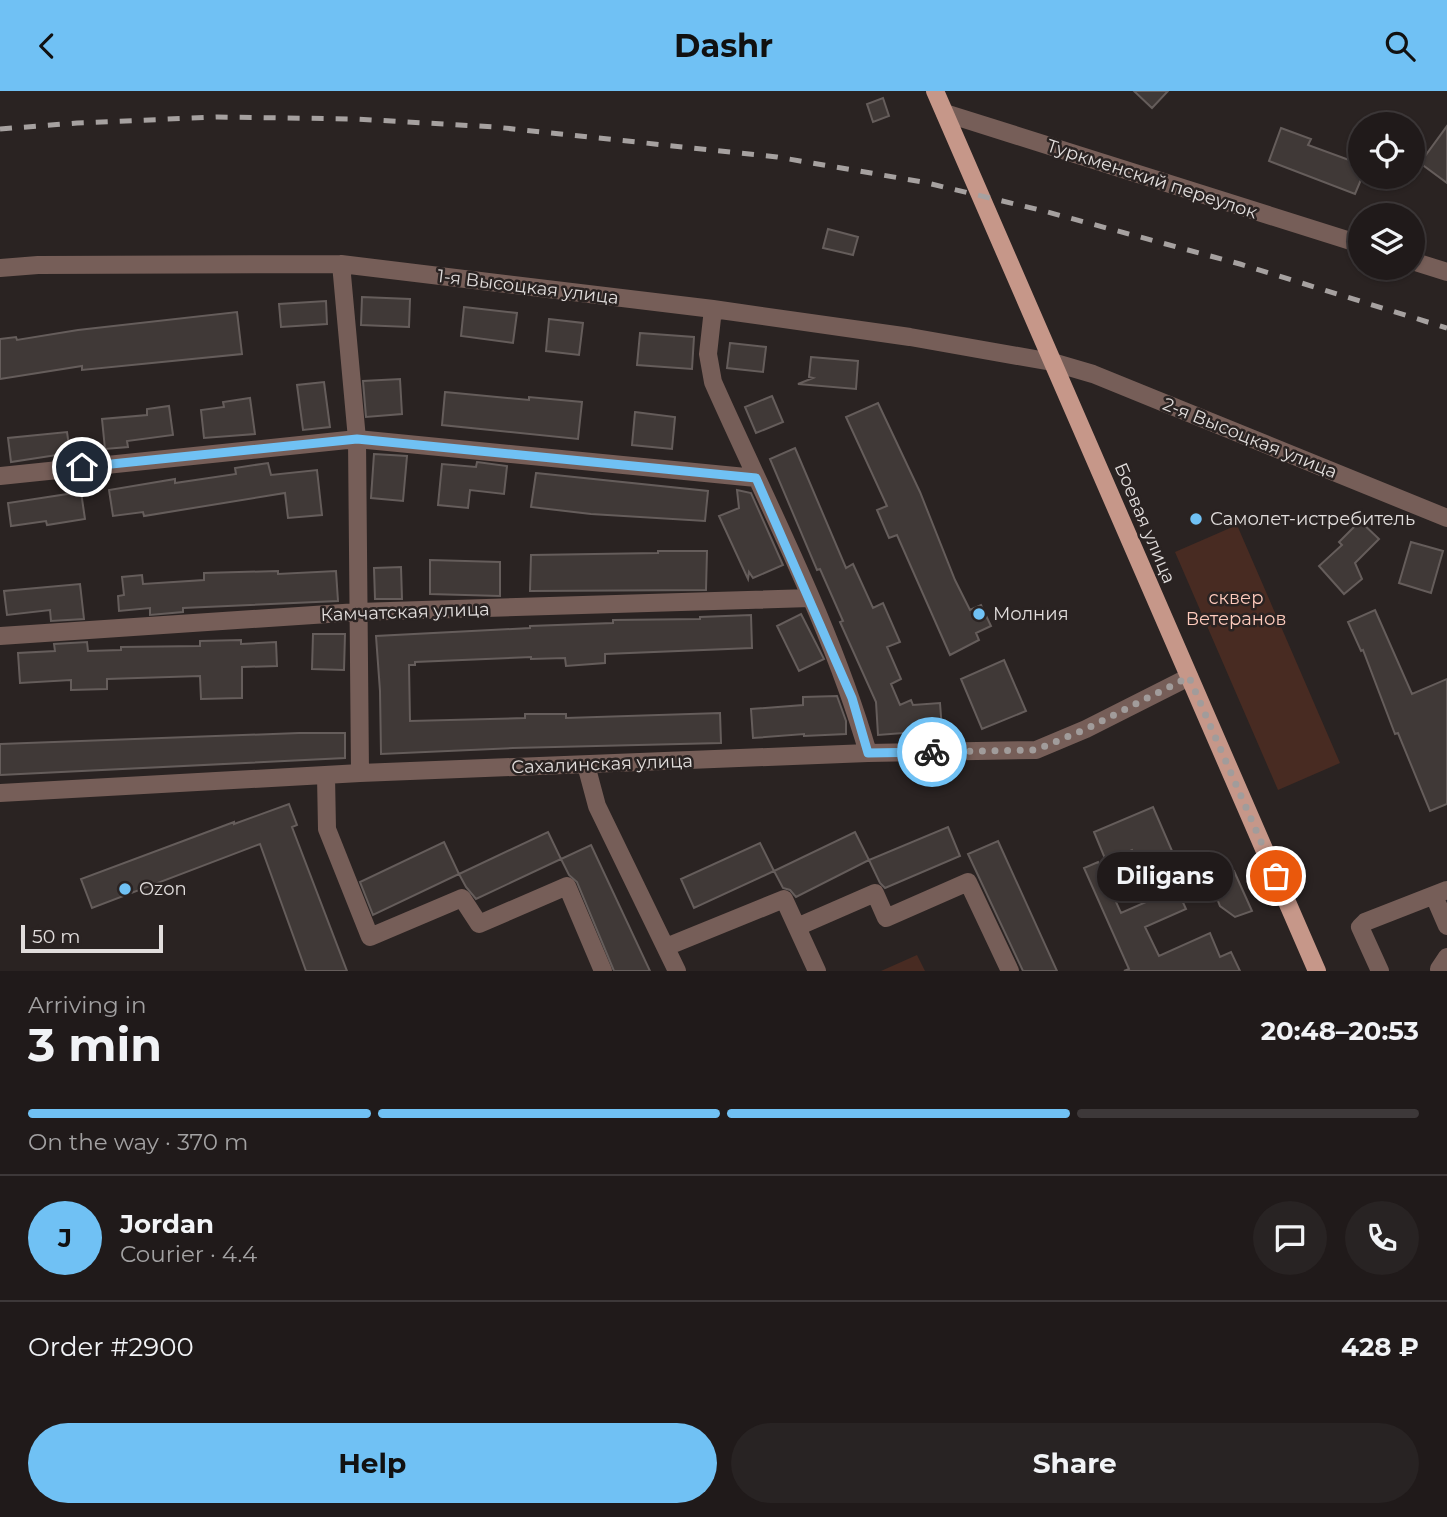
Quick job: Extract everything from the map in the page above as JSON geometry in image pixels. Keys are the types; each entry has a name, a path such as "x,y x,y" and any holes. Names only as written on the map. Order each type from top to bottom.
{"main road":[{"name":"Боевая улица","path":"935,91 1317,971"}],"street":[{"name":"Туркменский переулок","path":"945,113 1348,240"},
{"name":"1-я Высоцкая улица","path":"0,268 38,265 341,264 713,309 910,337 1052,362"},
{"path":"341,264 357,439 359,773"},
{"path":"1425,265 1447,272"},
{"path":"713,309 708,354 713,382 852,698 868,753"},
{"name":"2-я Высоцкая улица","path":"1052,362 1093,374 1447,518"},
{"path":"0,476 357,439 756,478"},
{"name":"Камчатская улица","path":"0,636 358,612 810,598"},
{"name":"Сахалинская улица","path":"0,793 359,773 868,753 1036,750 1086,729 1189,677"},
{"path":"586,765 597,806 677,971"},
{"path":"326,776 327,829 370,937 462,898 479,924 566,886 603,971"},
{"path":"797,927 875,893 886,918 968,882 1010,971"},
{"path":"1380,971 1360,927 1365,922 1441,893 1447,926"},
{"path":"666,947 784,899 817,971"}],"green space":[{"name":"сквер Ветеранов","path":"1237,525 1340,763 1278,790 1175,552"},
{"path":"917,955 925,971 881,971"}],"building":[{"path":"1134,91 1168,91 1152,108"},
{"path":"883,98 889,116 873,122 867,104"},
{"path":"1447,126 1447,183 1425,167 1425,156"},
{"path":"1281,128 1311,139 1308,145 1348,160 1348,189 1357,189 1355,194 1269,161"},
{"path":"828,229 858,237 853,255 823,248"},
{"path":"362,297 410,299 409,327 361,325"},
{"path":"326,301 327,324 281,327 279,304"},
{"path":"464,307 517,313 513,343 461,336"},
{"path":"237,312 242,354 82,370 82,366 0,379 0,339 16,337 17,340 78,330"},
{"path":"549,319 583,323 579,355 546,351"},
{"path":"640,333 694,337 692,369 637,365"},
{"path":"730,343 766,347 763,372 727,368"},
{"path":"811,357 858,361 856,389 798,384 813,378 809,377"},
{"path":"400,379 402,414 366,417 363,381"},
{"path":"324,382 330,427 303,430 297,385"},
{"path":"445,392 582,402 578,439 442,425"},
{"path":"772,396 783,422 756,433 745,407"},
{"path":"250,398 255,434 204,438 201,410 224,407 223,402"},
{"path":"878,403 920,492 955,580 970,610 981,605 991,626 976,633 979,640 950,655 897,535 889,538 877,510 887,506 846,417"},
{"path":"169,406 173,435 127,441 128,447 105,449 102,419 147,415 147,409"},
{"path":"635,412 675,417 672,449 632,445"},
{"path":"67,432 70,453 11,462 8,438"},
{"path":"795,448 846,568 853,564 873,608 883,603 900,642 887,647 901,679 891,684 900,705 911,700 913,705 940,703 942,730 878,735 876,702 840,622 843,621 820,569 817,570 770,459"},
{"path":"374,454 407,456 403,501 371,498"},
{"path":"477,462 507,466 504,494 470,490 468,508 438,505 442,464 476,467"},
{"path":"268,463 271,475 317,470 322,515 288,518 285,493 144,516 143,512 113,516 109,490 175,479 175,483 236,474 235,468"},
{"path":"536,473 708,491 705,521 591,514 531,507"},
{"path":"737,490 751,493 783,565 753,578 749,572 748,579 719,516 739,508"},
{"path":"81,492 85,519 47,525 46,521 11,526 8,503"},
{"path":"1360,521 1379,539 1355,563 1362,579 1344,594 1319,566 1342,545 1339,542"},
{"path":"1411,542 1443,551 1431,593 1399,583"},
{"path":"707,551 706,590 530,591 531,555"},
{"path":"430,560 500,562 500,596 430,594"},
{"path":"401,567 402,599 375,599 374,568"},
{"path":"278,571 278,574 336,571 338,601 183,608 183,612 150,615 150,608 119,611 118,596 124,595 122,577 142,575 143,584 204,580 204,573"},
{"path":"80,584 84,619 51,621 50,610 7,615 4,591"},
{"path":"1375,610 1412,694 1447,679 1447,804 1430,811 1398,733 1395,734 1363,650 1361,651 1348,622"},
{"path":"801,614 824,659 799,671 777,626"},
{"path":"751,615 752,648 605,654 605,663 566,666 565,658 531,657 415,662 415,665 409,665 410,721 525,718 525,714 566,714 566,718 720,713 721,743 381,754 376,636 613,623 613,620 700,619"},
{"path":"313,634 345,634 344,670 312,669"},
{"path":"241,640 241,644 276,642 277,666 242,667 242,698 201,699 200,676 107,679 107,689 71,690 71,680 20,683 18,653 55,651 54,644 87,642 88,651 121,650 121,647 200,646 200,641"},
{"path":"1004,660 1026,711 982,729 961,679"},
{"path":"837,696 846,721 846,734 753,738 751,709 803,705 803,697"},
{"path":"345,733 345,758 0,775 0,744"},
{"path":"289,804 297,825 292,827 347,971 306,971 260,844 92,908 81,879"},
{"path":"1153,807 1182,874 1172,878 1186,909 1145,927 1159,956 1210,933 1220,957 1231,952 1240,971 1124,971 1129,969 1084,868 1098,862 1121,913 1153,899 1132,850 1106,861 1094,832"},
{"path":"948,827 960,856 885,888 880,883 869,860"},
{"path":"548,832 561,859 476,899 466,887 459,874"},
{"path":"855,832 869,860 796,897 790,890 783,888 774,871"},
{"path":"998,841 1057,971 1023,971 968,854"},
{"path":"444,842 459,874 373,915 360,882"},
{"path":"760,843 774,871 694,908 681,879"},
{"path":"591,845 650,971 614,971 577,882 569,875 561,859"},
{"path":"1234,871 1252,911 1235,917 1220,906 1210,881"}],"railway":[{"path":"0,129 217,117 356,119 495,127 777,157 923,182 1040,210 1240,264 1447,328"}],"way so far":[{"path":"932,752 1036,750 1086,729 1189,677 1276,876"}],"place":[{"name":"Самолет-истребитель","path":"1196,519"},
{"name":"Молния","path":"979,614"},
{"name":"Diligans","path":"1276,876"},
{"name":"Ozon","path":"125,889"}],"route":[{"path":"82,467 357,439 756,478 852,698 868,753 932,752"}]}
